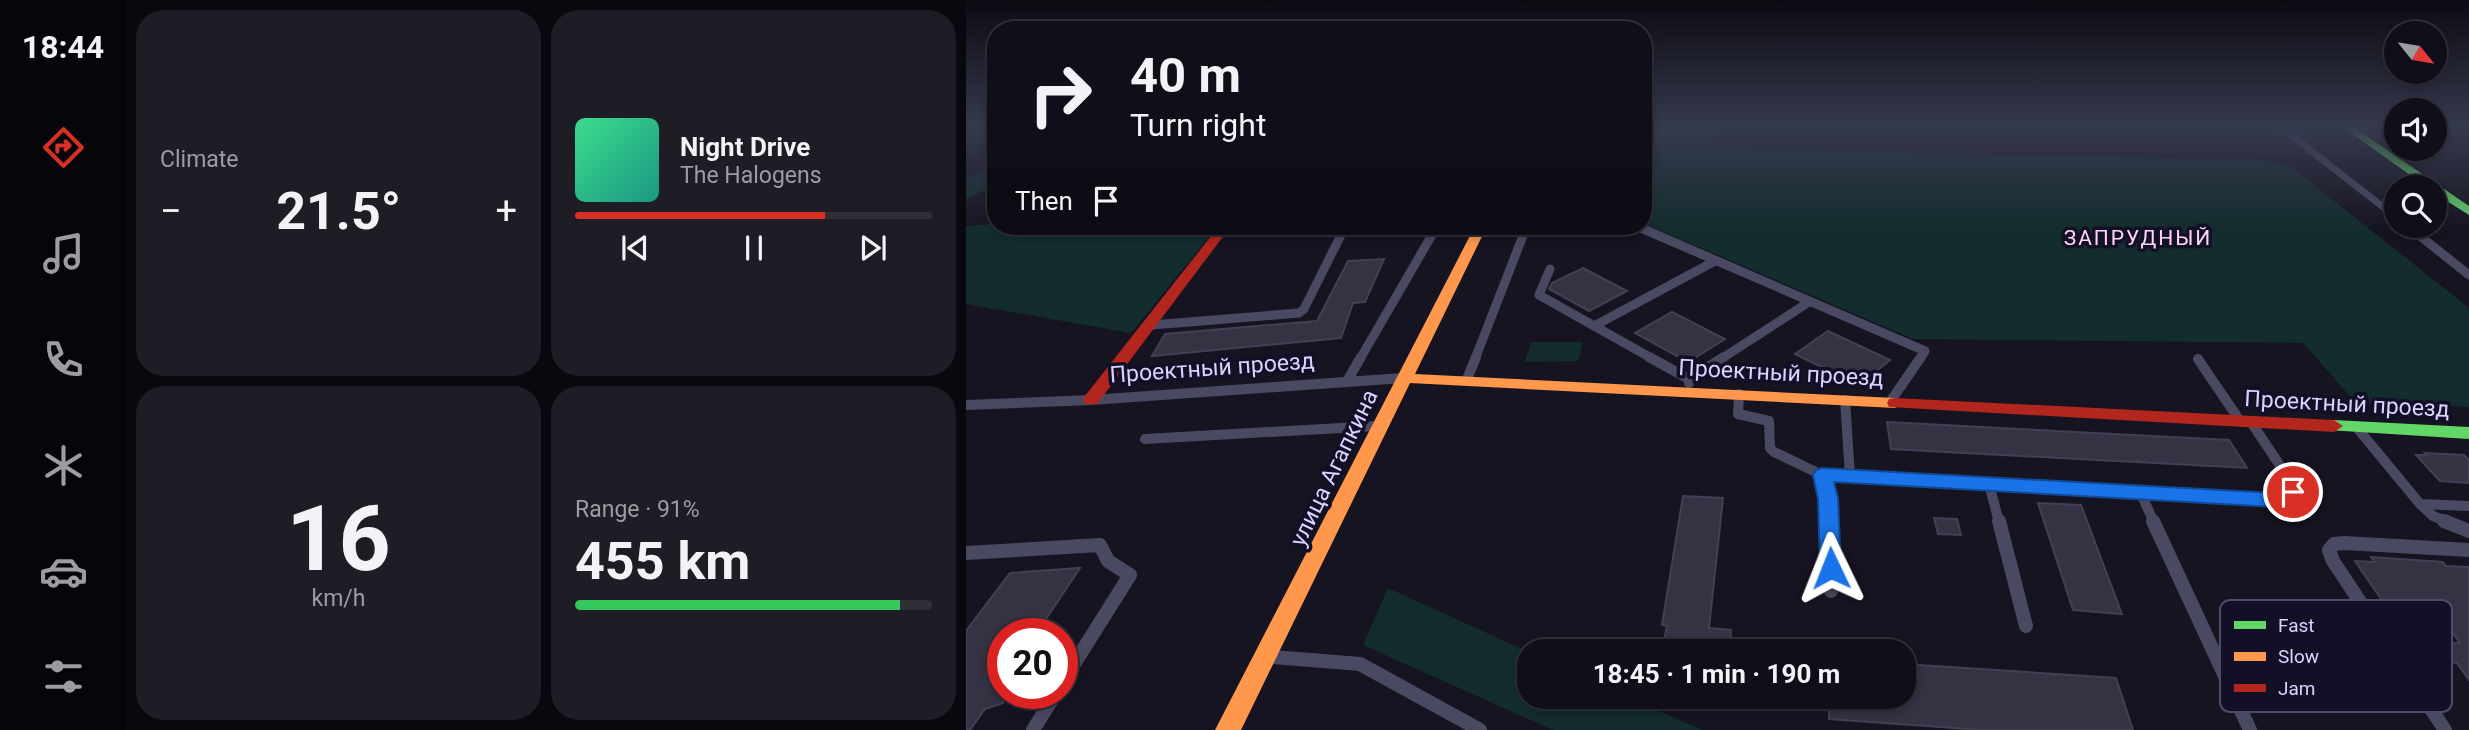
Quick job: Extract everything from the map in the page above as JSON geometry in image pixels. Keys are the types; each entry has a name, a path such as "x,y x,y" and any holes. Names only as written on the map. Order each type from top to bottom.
{"street":[{"path":"2398,162 2417,175"},
{"path":"2447,196 2469,211"},
{"path":"1091,400 1218,235"},
{"name":"улица Агапкина","path":"1228,730 1476,235"},
{"name":"Проектный проезд","path":"1404,378 1689,385 1739,393 2469,433"}],"lane":[{"path":"2326,162 2384,208"},
{"path":"1652,234 1925,351 1889,402"},
{"path":"1149,325 1299,313 1304,309 1341,235"},
{"path":"1347,381 1432,235"},
{"path":"1468,379 1524,235"},
{"path":"2422,238 2469,275"},
{"path":"1594,326 1715,261"},
{"path":"1550,269 1539,295 1689,385 1809,302"},
{"path":"1739,393 1738,414 1769,421 1770,447 1774,452 1822,475 2275,500 2288,498 2293,492 2291,482 2198,359"},
{"name":"Проектный проезд","path":"966,405 1091,400 1404,378"},
{"path":"1845,399 1850,476"},
{"path":"1145,439 1380,425"},
{"path":"2356,427 2433,516 2469,531"},
{"path":"1822,475 1828,499 1832,592"},
{"path":"1989,484 2026,626"},
{"path":"2140,492 2220,665"},
{"path":"2420,504 2469,506"},
{"path":"2359,600 2333,561 2329,550 2334,544 2469,551"},
{"path":"966,553 1100,545 1108,561 1130,575 1078,658"},
{"path":"1265,657 1360,664 1480,730"},
{"path":"1033,730 1046,709"},
{"path":"2242,712 2250,730"},
{"path":"2433,712 2445,730"}],"green space":[{"path":"1652,162 2272,162 2290,166 2469,308 2469,407 2356,403 2303,343 1913,339 1652,227"},
{"path":"987,169 987,188 966,199 966,179"},
{"path":"987,225 987,235 1211,235 1131,333 966,304 966,226"},
{"path":"1531,342 1583,342 1578,361 1525,362"},
{"path":"1388,588 1517,647 1517,709 1655,709 1702,730 1553,730 1363,645"}],"building":[{"path":"1384,259 1365,302 1353,303 1341,338 1152,356 1165,334 1317,321 1348,261"},
{"path":"1583,268 1627,291 1589,311 1549,289 1552,283"},
{"path":"1672,312 1725,339 1688,362 1635,333"},
{"path":"1828,331 1890,360 1859,385 1795,354"},
{"path":"1887,422 2229,440 2247,468 1891,449"},
{"path":"2425,453 2464,455 2469,460 2469,483 2440,481 2416,455 2427,455"},
{"path":"1683,496 1723,498 1709,628 1731,630 1731,639 1664,639 1667,626 1662,625"},
{"path":"2038,503 2081,505 2122,614 2073,610"},
{"path":"1934,518 1957,519 1961,535 1938,534"},
{"path":"2371,557 2443,562 2446,566 2469,567 2469,680 2457,663 2452,662 2452,643 2460,643 2452,632 2452,600 2382,600 2355,561 2375,562"},
{"path":"1080,568 1047,618 987,618 987,708 970,730 966,730 966,631 1010,573"},
{"path":"1916,665 2116,678 2133,730 1981,730 1829,719 1829,709 1916,709"}],"traffic: fast":[{"path":"2398,162 2417,175"},
{"path":"2447,197 2469,211"},
{"path":"2334,426 2469,433"}],"traffic: slow":[{"path":"1228,730 1476,235"},
{"path":"1404,378 1895,403"}],"traffic: jam":[{"path":"1091,400 1218,235"},
{"path":"1895,403 2334,426"}],"district":[{"name":"ЗАПРУДНЫЙ","path":"2138,238"}],"route":[{"path":"1831,568 1828,499 1822,475 2275,500 2288,498 2293,492"}]}
